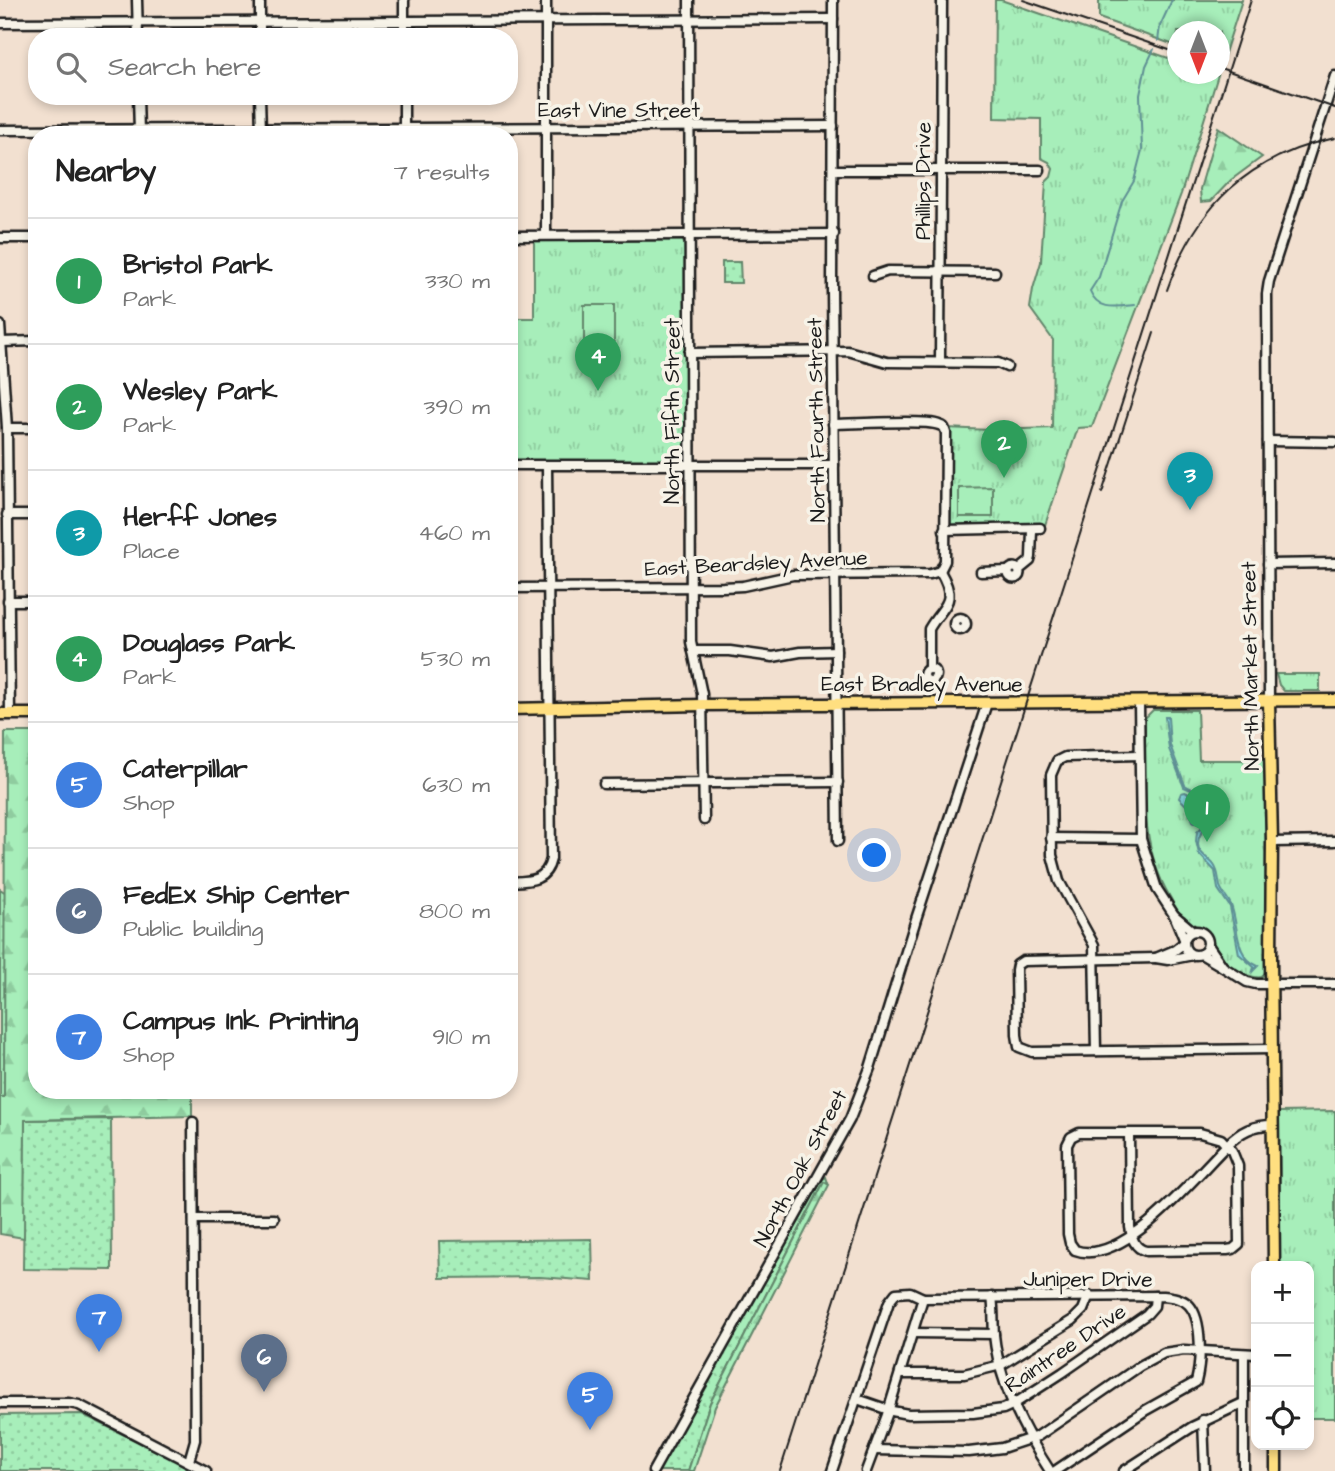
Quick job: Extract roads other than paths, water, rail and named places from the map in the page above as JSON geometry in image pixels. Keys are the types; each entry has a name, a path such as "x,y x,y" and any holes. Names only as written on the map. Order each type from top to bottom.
{"main road":[{"name":"East Bradley Avenue","path":"518,709 1335,700"},
{"name":"North Market Street","path":"1269,701 1274,1261"},
{"path":"5,714 28,713"},
{"path":"1276,1450 1276,1471"}],"street":[{"path":"137,0 137,28"},
{"path":"260,0 260,28"},
{"path":"404,0 404,28"},
{"path":"546,0 546,235"},
{"name":"North Fifth Street","path":"689,0 691,642 700,678 702,705 704,820"},
{"name":"North Fourth Street","path":"833,0 832,352 838,841"},
{"name":"Phillips Drive","path":"940,362 942,0"},
{"path":"0,23 833,19"},
{"name":"North Market Street","path":"1269,701 1266,306 1269,281 1335,76"},
{"path":"138,105 139,126"},
{"path":"260,105 261,126"},
{"path":"404,105 404,126"},
{"name":"East Vine Street","path":"518,129 833,126"},
{"name":"East Vine Street","path":"0,130 28,130"},
{"path":"834,170 1040,170"},
{"path":"518,236 834,234"},
{"path":"0,238 28,237"},
{"path":"873,276 888,271 995,272"},
{"path":"0,325 7,428 8,601 5,714"},
{"path":"1,342 28,341"},
{"path":"689,353 855,352 887,362 998,363 1007,367"},
{"path":"833,424 938,424 944,427 947,470 945,561 940,571 948,588 949,598 944,610 929,629 929,669"},
{"path":"7,428 28,428"},
{"path":"1268,441 1335,442"},
{"path":"518,465 834,465"},
{"path":"518,881 540,878 548,870 551,859 547,466"},
{"path":"7,515 28,514"},
{"path":"944,530 1036,529 1030,561 1019,570 1019,575 1014,579 1009,577 1008,571 981,572"},
{"path":"1268,564 1335,564"},
{"name":"East Beardsley Avenue","path":"518,588 743,586 780,576 920,574 940,571"},
{"path":"8,601 28,601"},
{"path":"944,610 955,620"},
{"path":"693,651 730,651 773,657 800,652 836,651"},
{"path":"1139,702 1141,839 1157,888 1174,915 1186,951 1223,967 1247,982 1335,984"},
{"name":"North Oak Street","path":"653,1471 853,1112 870,1068 987,703"},
{"path":"1096,1051 1095,959 1092,939 1059,881 1052,855 1051,775 1056,761 1075,756 1139,755"},
{"path":"604,784 838,782"},
{"path":"1051,838 1141,839"},
{"path":"1272,842 1335,841"},
{"path":"1174,915 1193,931 1205,934 1208,945 1223,967"},
{"path":"1156,958 1175,950 1193,931"},
{"path":"1208,945 1197,955 1168,960 1023,961 1017,965 1016,974 1019,1047 1031,1052 1272,1049"},
{"path":"189,1461 195,1440 193,1122"},
{"path":"1129,1133 1130,1227 1133,1237 1138,1248 1146,1251 1227,1250 1237,1247 1240,1238 1240,1176 1236,1159 1227,1145 1213,1136 1200,1133 1129,1133 1079,1133 1069,1140 1068,1234 1072,1247 1080,1252 1105,1249 1133,1237 1227,1145 1246,1129 1273,1125"},
{"path":"194,1219 274,1219"},
{"name":"Juniper Drive","path":"857,1399 892,1297 905,1292 923,1298 1089,1295 1171,1297 1189,1305 1194,1315 1200,1351"},
{"path":"900,1374 964,1374 1001,1365 1073,1320 1083,1310 1089,1295"},
{"name":"Raintree Drive","path":"857,1399 908,1414 991,1412 1014,1404 1147,1314 1154,1306 1155,1296"},
{"path":"992,1297 994,1334 1014,1404 1031,1440 1053,1471 1166,1397 1194,1384 1198,1378 1200,1351"},
{"path":"866,1471 889,1409 923,1298"},
{"path":"913,1333 994,1334"},
{"path":"874,1450 986,1451 1031,1440 1156,1356 1172,1351 1251,1354"},
{"path":"1244,1354 1244,1471"},
{"path":"832,1471 857,1399"},
{"path":"0,1403 79,1405 206,1471"},
{"path":"1124,1471 1203,1420 1243,1403"},
{"path":"1203,1420 1205,1471"}],"water":[{"path":"1165,717 1168,717 1170,745 1185,785 1205,796 1211,804 1204,796 1184,787 1169,749"},
{"path":"1185,792 1200,804 1203,815 1196,823 1188,807 1179,798 1181,793"},
{"path":"1211,804 1213,816 1203,829 1198,847 1217,870 1221,889 1231,905 1241,948 1250,962 1258,966 1253,971 1254,967 1239,954 1230,907 1218,889 1215,871 1199,854 1196,841 1197,832 1211,818"}],"waterway":[{"path":"1158,41 1160,26 1172,0"},
{"path":"1135,305 1103,305 1090,291 1099,277 1122,201 1134,181 1142,150 1140,95 1146,66 1154,49"}],"railway":[{"path":"1023,0 1167,49"},
{"path":"780,1471 1251,0"},
{"path":"1230,71 1335,108"},
{"path":"1167,290 1193,234 1229,190 1251,172 1276,158 1304,146 1335,138"},
{"path":"1102,493 1154,333"}],"place":[{"name":"Douglass Park","path":"598,391"},
{"name":"Wesley Park","path":"1004,478"},
{"name":"Herff Jones","path":"1190,510"},
{"name":"Bristol Park","path":"1207,842"},
{"name":"Campus Ink Printing","path":"99,1352"},
{"name":"FedEx Ship Center","path":"264,1392"},
{"name":"Caterpillar","path":"590,1430"}]}
